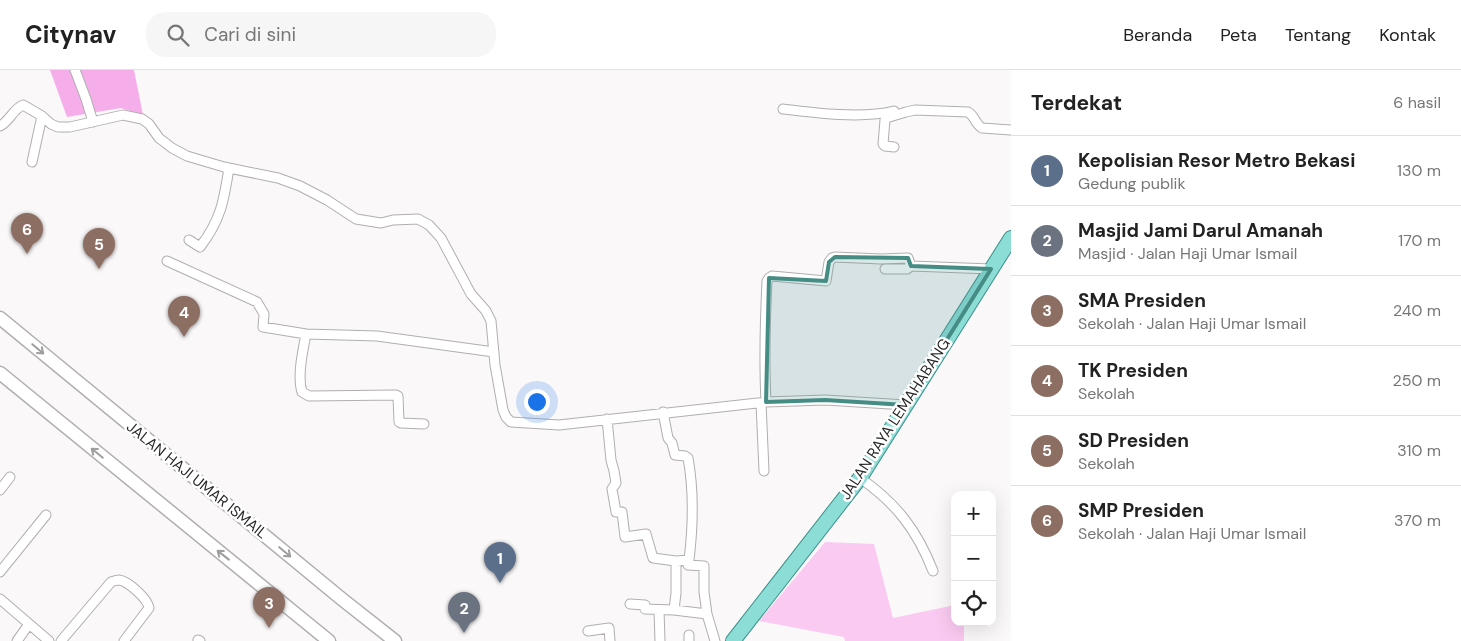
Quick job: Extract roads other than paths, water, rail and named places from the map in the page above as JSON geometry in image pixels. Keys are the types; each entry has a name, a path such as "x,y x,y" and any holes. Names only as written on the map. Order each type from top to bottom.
{"main road":[{"name":"JALAN RAYA LEMAHABANG","path":"733,641 860,478 1011,238"},
{"name":"JALAN HAJI UMAR ISMAIL","path":"0,318 395,641"},
{"path":"0,372 329,641"}],"street":[{"path":"75,70 93,122"},
{"path":"0,126 23,105 58,127 70,128 124,115 142,119 149,124 159,138 187,156 229,168 278,178 300,186 327,200 356,219 381,223 393,220 418,219 429,225 441,238 470,294 486,311 491,321 502,410 511,422 559,424 764,402 825,400 906,405"},
{"path":"783,109 853,115 892,112 908,107 932,110"},
{"path":"894,147 882,144 885,120 886,118 906,112 932,110 968,112 978,126 982,128 1011,130"},
{"path":"32,162 42,116"},
{"path":"189,240 200,247 210,234 218,218 223,201 229,168"},
{"path":"764,472 765,323 767,281 769,278 826,281 832,258 908,258 911,266"},
{"path":"167,261 257,302 264,314 263,327 306,334 378,336 494,352"},
{"path":"885,269 907,269 911,266 992,269"},
{"path":"306,334 300,382 302,392 310,396 396,394 398,396 399,422 403,424 424,424"},
{"path":"663,412 668,438 672,443 675,455 688,458 691,482 692,523 688,565 704,566 707,614 715,641"},
{"path":"607,419 611,460 616,483 612,489 616,512 622,512 625,537 646,534 653,558 689,560"},
{"path":"0,490 10,477"},
{"path":"860,478 891,503 905,518 923,547 933,571"},
{"path":"0,572 46,514"},
{"path":"674,610 676,560"},
{"path":"61,641 111,582 117,580 122,581 139,593 148,603 149,608 124,641"},
{"path":"630,604 645,605 645,609 707,614"},
{"path":"2,605 30,624 49,641"},
{"path":"660,610 660,641"},
{"path":"17,641 30,624"},
{"path":"588,631 608,628 610,641"}],"place":[{"name":"SMP Presiden","path":"27,254"},
{"name":"SD Presiden","path":"99,269"},
{"name":"TK Presiden","path":"184,337"},
{"name":"Kepolisian Resor Metro Bekasi","path":"500,583"},
{"name":"SMA Presiden","path":"269,628"},
{"name":"Masjid Jami Darul Amanah","path":"464,633"}]}
